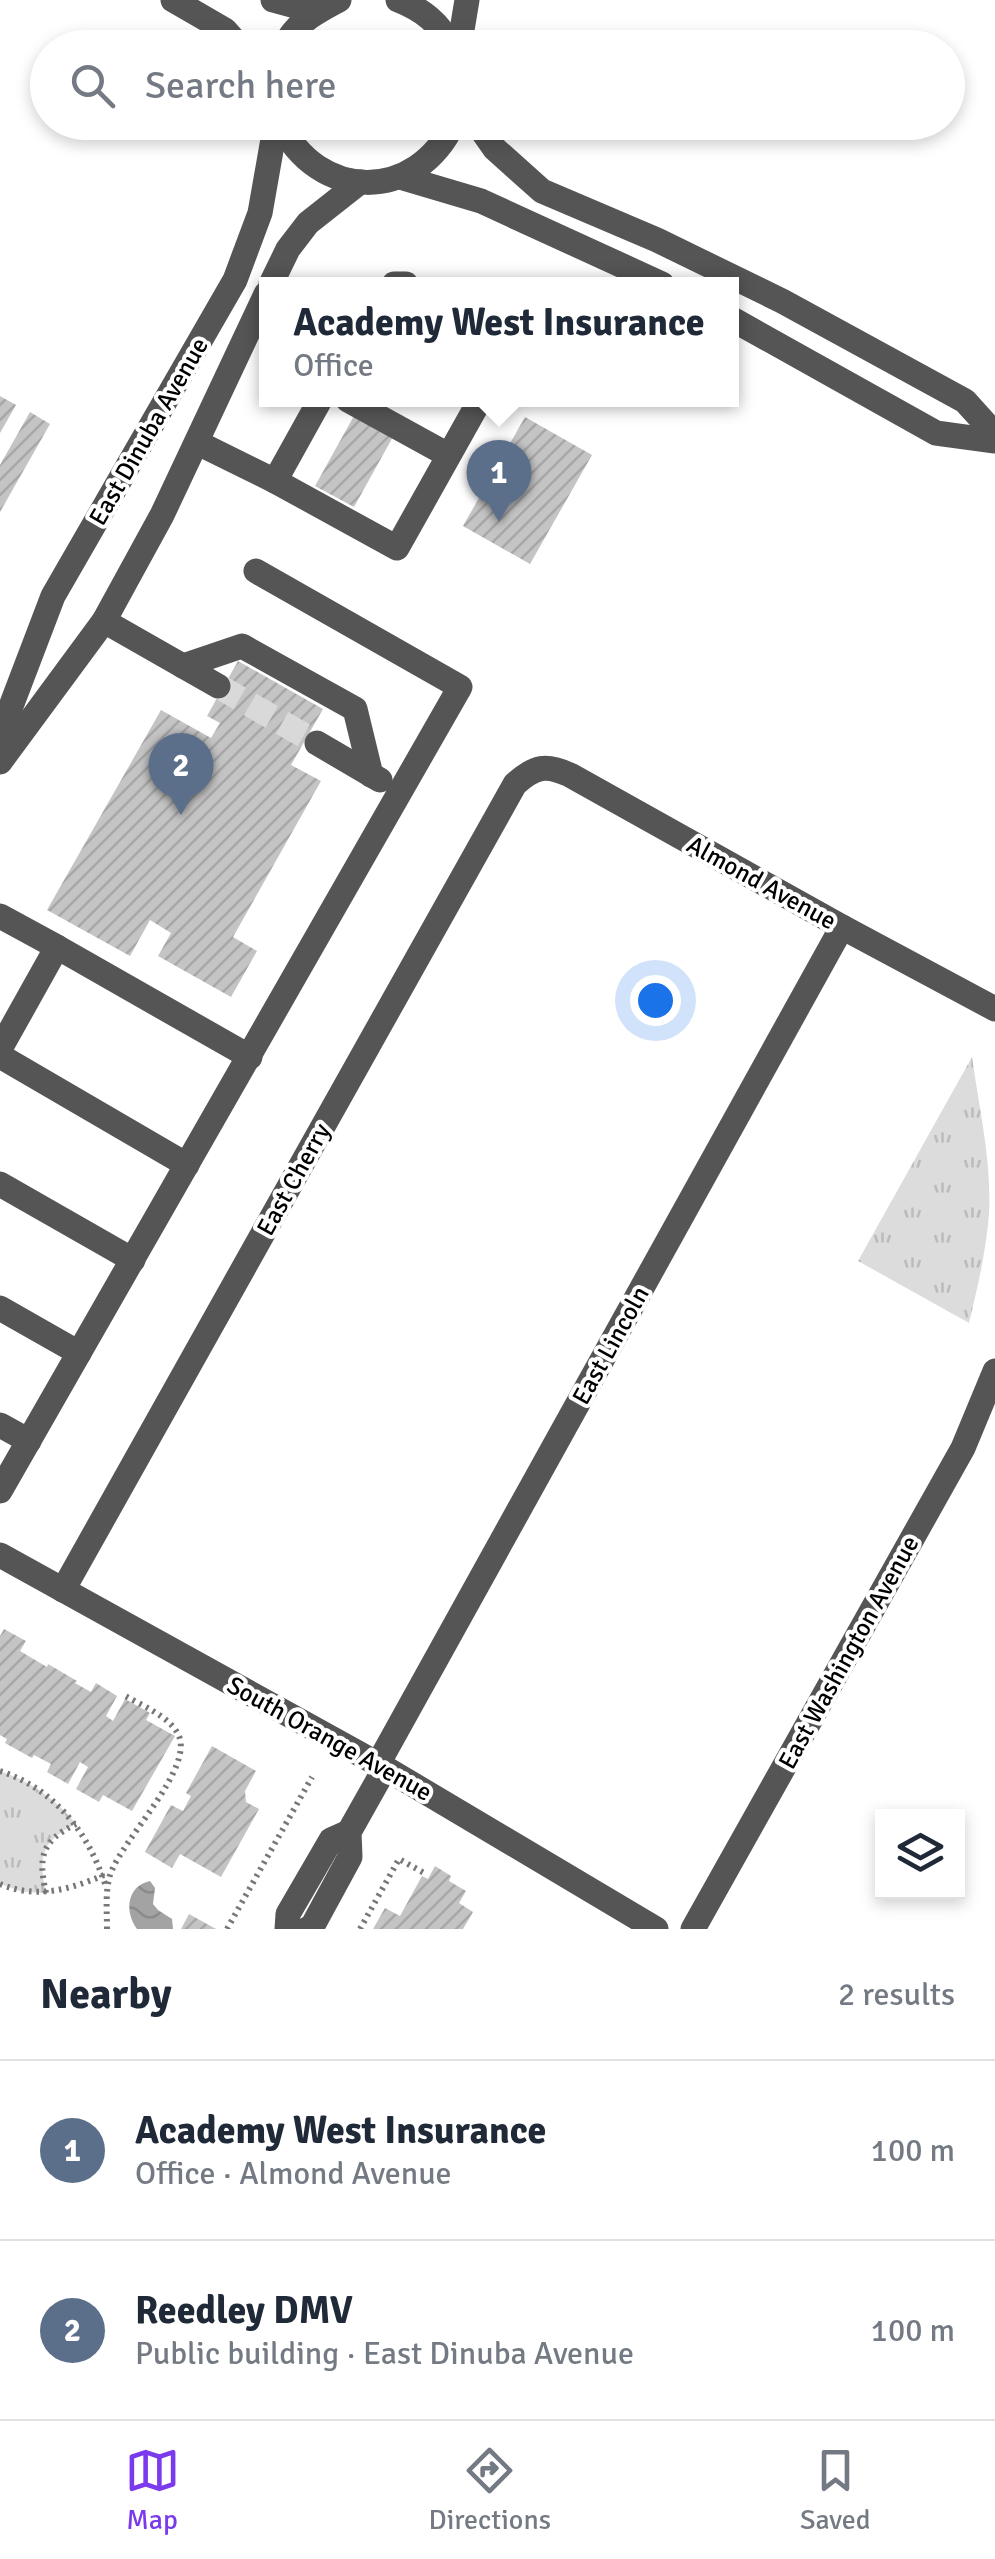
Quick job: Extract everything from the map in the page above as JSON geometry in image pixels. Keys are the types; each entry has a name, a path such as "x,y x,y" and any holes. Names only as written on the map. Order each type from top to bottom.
{"street":[{"path":"173,0 225,30"},
{"path":"274,0 328,6"},
{"path":"398,0 416,7 442,30"},
{"path":"460,30 467,0"},
{"path":"295,30 305,18 328,6"},
{"name":"East Dinuba Avenue","path":"0,735 53,596 234,280 260,213 274,140"},
{"path":"290,140 296,150 327,174 365,183 400,177 418,168 447,140"},
{"path":"489,140 542,191 733,277"},
{"path":"400,177 480,201 647,277"},
{"path":"274,277 288,249 308,223 360,182"},
{"path":"739,280 965,401 995,438"},
{"name":"East Dinuba Avenue","path":"0,762 104,621 198,443 259,309"},
{"path":"739,323 936,434 995,438"},
{"path":"275,481 316,407"},
{"path":"361,407 448,455"},
{"path":"198,443 396,548 476,407"},
{"path":"0,1490 460,687 256,571"},
{"path":"104,621 218,686"},
{"path":"183,666 242,646 355,709 371,774"},
{"path":"316,743 402,792"},
{"name":"Almond Avenue","path":"528,772 556,768 570,775 995,1009"},
{"name":"East Cherry","path":"64,1590 505,801 528,772"},
{"path":"0,916 250,1057"},
{"name":"East Lincoln","path":"349,1832 842,927"},
{"path":"57,947 0,1052 188,1165"},
{"path":"0,1184 133,1260"},
{"path":"0,1308 80,1353"},
{"name":"East Washington Avenue","path":"693,1929 963,1448 995,1371"},
{"path":"0,1424 29,1440"},
{"name":"South Orange Avenue","path":"0,1554 382,1766 656,1929"},
{"path":"287,1929 288,1914 330,1840 349,1832 350,1857 312,1927 307,1929"}],"path":[{"path":"107,1929 107,1892 113,1869 172,1777 182,1750 179,1734 168,1721 122,1694"},
{"path":"0,1771 44,1793 66,1812 92,1850 107,1892"},
{"path":"227,1929 312,1776"},
{"path":"46,1893 41,1871 44,1851 55,1836 76,1824"},
{"path":"360,1929 398,1860 426,1874"},
{"path":"0,1884 24,1892 46,1893 113,1869"}],"green space":[{"path":"972,1057 987,1155 989,1214 969,1323 858,1261"},
{"path":"0,1771 42,1792 76,1824 55,1837 45,1851 42,1869 46,1893 23,1892 0,1884"}],"water":[{"path":"150,1881 155,1888 153,1904 172,1919 173,1929 137,1929 133,1922 129,1907 132,1894"}],"building":[{"path":"0,396 16,405 0,433"},
{"path":"30,412 50,424 0,512 0,465"},
{"path":"355,414 394,435 354,507 315,486"},
{"path":"525,417 592,455 530,564 463,526"},
{"path":"238,661 323,709 291,765 321,781 233,937 257,951 231,997 158,956 171,933 150,920 130,956 47,910 161,710 211,738 220,723 207,716"},
{"path":"4,1629 26,1641 20,1651 91,1692 96,1683 117,1696 106,1716 113,1721 125,1699 150,1713 146,1720 175,1736 132,1811 103,1795 99,1802 76,1789 88,1767 80,1762 68,1784 47,1772 51,1764 5,1743 7,1739 0,1735 0,1636"},
{"path":"212,1746 256,1771 245,1791 246,1802 259,1809 221,1877 180,1854 172,1868 145,1852 171,1805 183,1811 191,1796 186,1793"},
{"path":"435,1866 466,1891 459,1903 473,1912 463,1929 373,1929 385,1908 400,1916 422,1876 428,1879"},
{"path":"189,1914 216,1929 181,1929"}],"tunnel":[{"path":"218,686 317,743"}],"place":[{"name":"Academy West Insurance","path":"499,522"},
{"name":"Reedley DMV","path":"181,815"}]}
